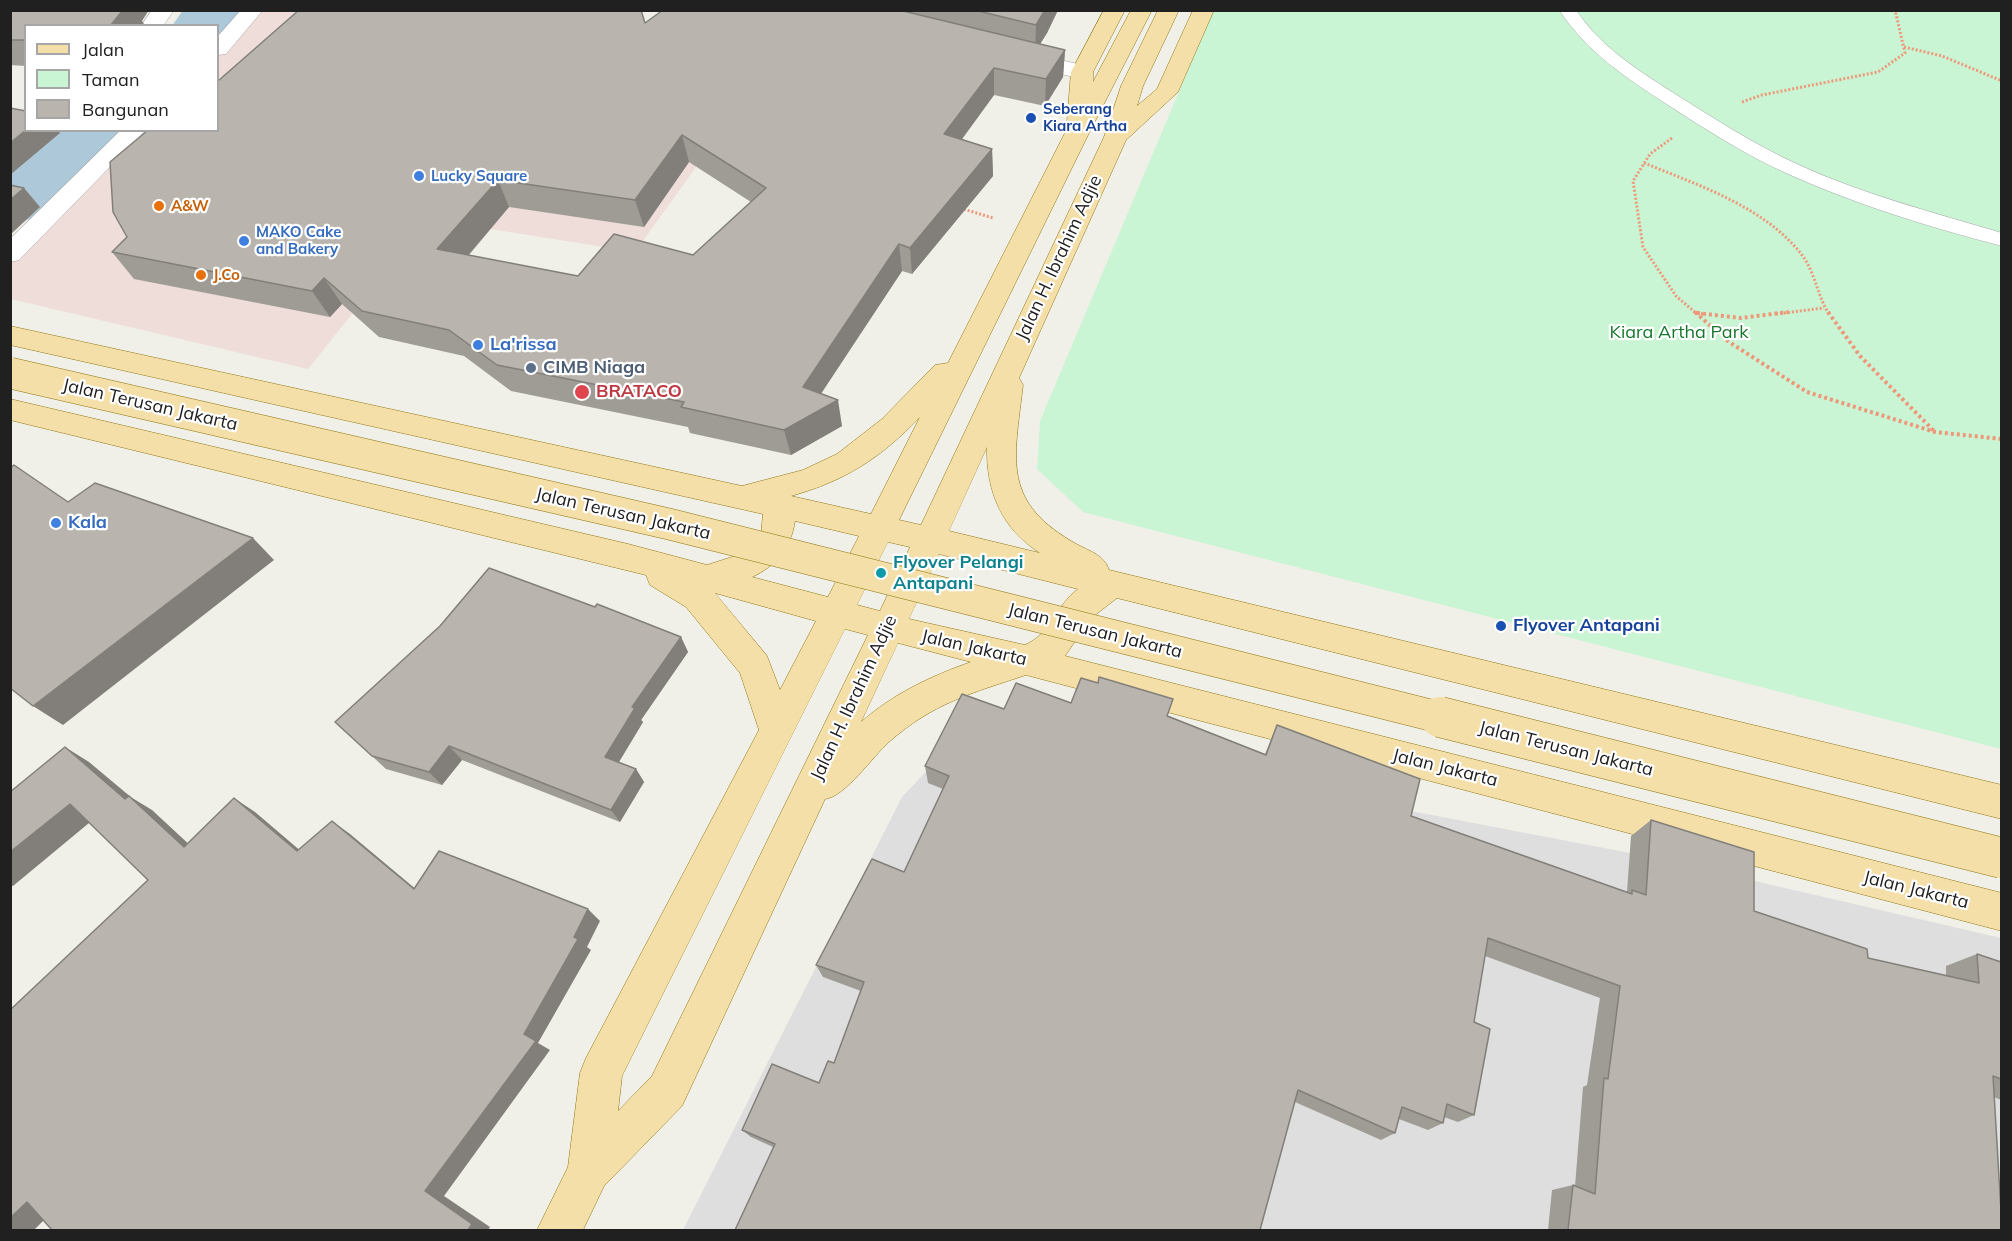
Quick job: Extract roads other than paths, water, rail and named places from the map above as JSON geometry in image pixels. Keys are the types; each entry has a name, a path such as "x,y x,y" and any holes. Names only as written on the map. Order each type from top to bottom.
{"main road":[{"name":"Jalan H. Ibrahim Adjie","path":"1079,129 1082,72 1115,10"},
{"name":"Jalan H. Ibrahim Adjie","path":"589,1171 601,1073 777,732 1079,129 1142,10"},
{"name":"Jalan H. Ibrahim Adjie","path":"559,1230 589,1171 667,1091 889,627 928,538 1116,137 1132,86 1169,10"},
{"name":"Jalan H. Ibrahim Adjie","path":"1116,137 1167,92 1204,10"},
{"name":"Jalan Terusan Jakarta","path":"10,335 928,538"},
{"path":"743,497 820,475 866,450 902,418 969,347"},
{"path":"1013,356 1000,464 1004,488 1010,505 1030,529 1115,583"},
{"name":"Jalan Terusan Jakarta","path":"10,373 669,524 2001,858"},
{"name":"Jalan Terusan Jakarta","path":"10,409 710,577 889,627"},
{"path":"710,577 735,572 757,560 773,543 779,524 777,505"},
{"path":"928,538 2001,802"},
{"path":"628,557 698,597 722,624 754,666 777,732"},
{"path":"799,816 864,741 899,710 974,675 1025,660 1049,649 1061,638 1079,607 1115,583"},
{"name":"Jalan Jakarta","path":"889,627 2001,912"}],"street":[{"path":"153,24 164,10"},
{"path":"219,49 253,10"},
{"path":"1001,53 1082,72"},
{"path":"10,254 133,132"}],"lane":[{"path":"1567,10 1578,26 1618,65 1698,117 1792,169 1893,207 2001,240"}],"waterway":[{"path":"202,24 213,10"},
{"path":"10,203 86,132"}],"place":[{"name":"Seberang Kiara Artha","path":"1031,118"},
{"name":"Lucky Square","path":"419,176"},
{"name":"A&W","path":"159,206"},
{"name":"MAKO Cake and Bakery","path":"244,241"},
{"name":"J.Co","path":"201,275"},
{"name":"La'rissa","path":"478,345"},
{"name":"CIMB Niaga","path":"531,368"},
{"name":"BRATACO","path":"582,392"},
{"name":"Kala","path":"56,523"},
{"name":"Flyover Pelangi Antapani","path":"881,573"},
{"name":"Flyover Antapani","path":"1501,626"}],"park label":[{"name":"Kiara Artha Park","path":"1679,333"}]}
